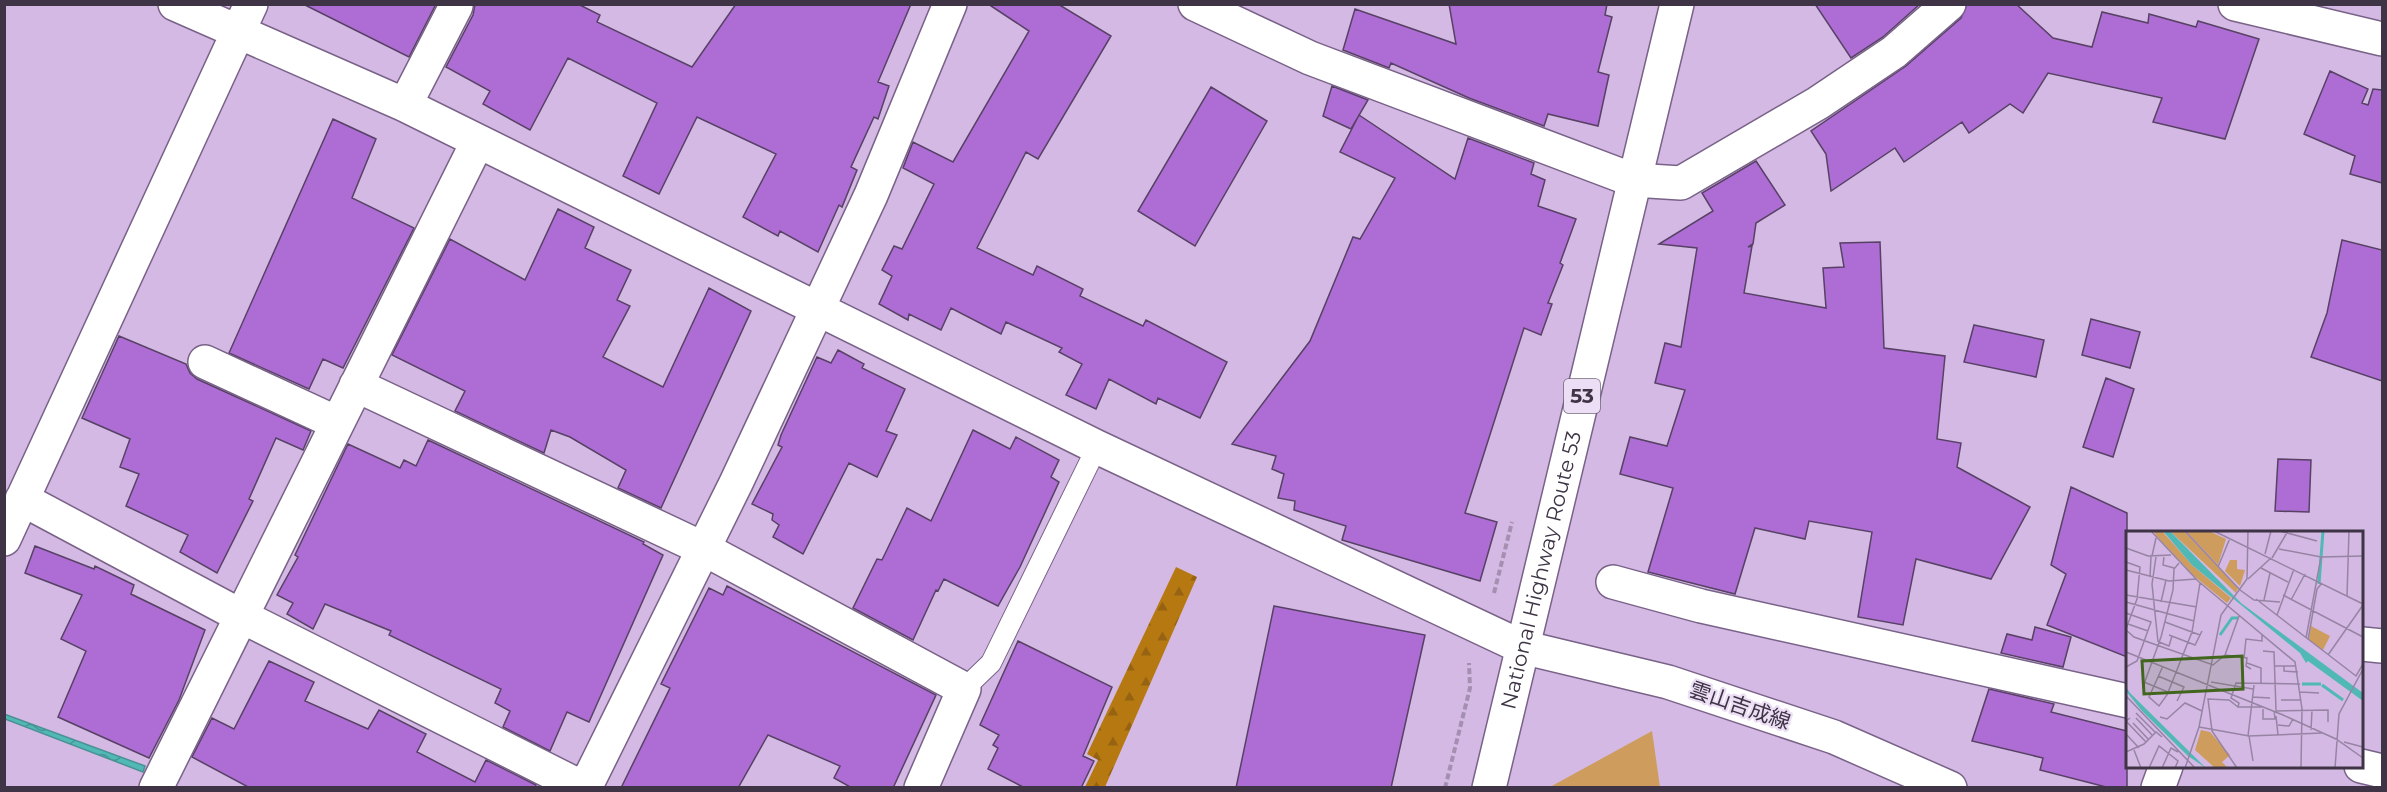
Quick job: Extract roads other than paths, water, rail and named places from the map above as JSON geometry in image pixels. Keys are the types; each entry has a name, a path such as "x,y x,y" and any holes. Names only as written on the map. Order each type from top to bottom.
{"main road":[{"name":"雲山吉成線","path":"175,4 245,18 477,143 1097,447 1522,647 1668,682 1834,737 1950,788"},
{"path":"22,499 241,616 584,788 704,549 871,195 950,4"},
{"path":"1195,4 1342,70 1633,180 1681,183 1827,97 1894,52 1949,4"},
{"name":"National Highway Route 53","path":"1489,788 1677,4"},
{"path":"2235,4 2382,39"},
{"path":"405,105 456,6"},
{"path":"4,539 245,18"},
{"path":"156,788 477,143"},
{"path":"205,362 337,423"},
{"path":"356,385 704,549 964,689 921,788"},
{"path":"1613,582 1701,606 2126,701"},
{"path":"2363,644 2382,646"},
{"path":"2363,766 2382,771"},
{"path":"2158,788 2165,768"}],"lane":[{"path":"964,689 991,663 1097,447"}],"water":[{"path":"4,714 145,766 143,772 5,719"}]}
